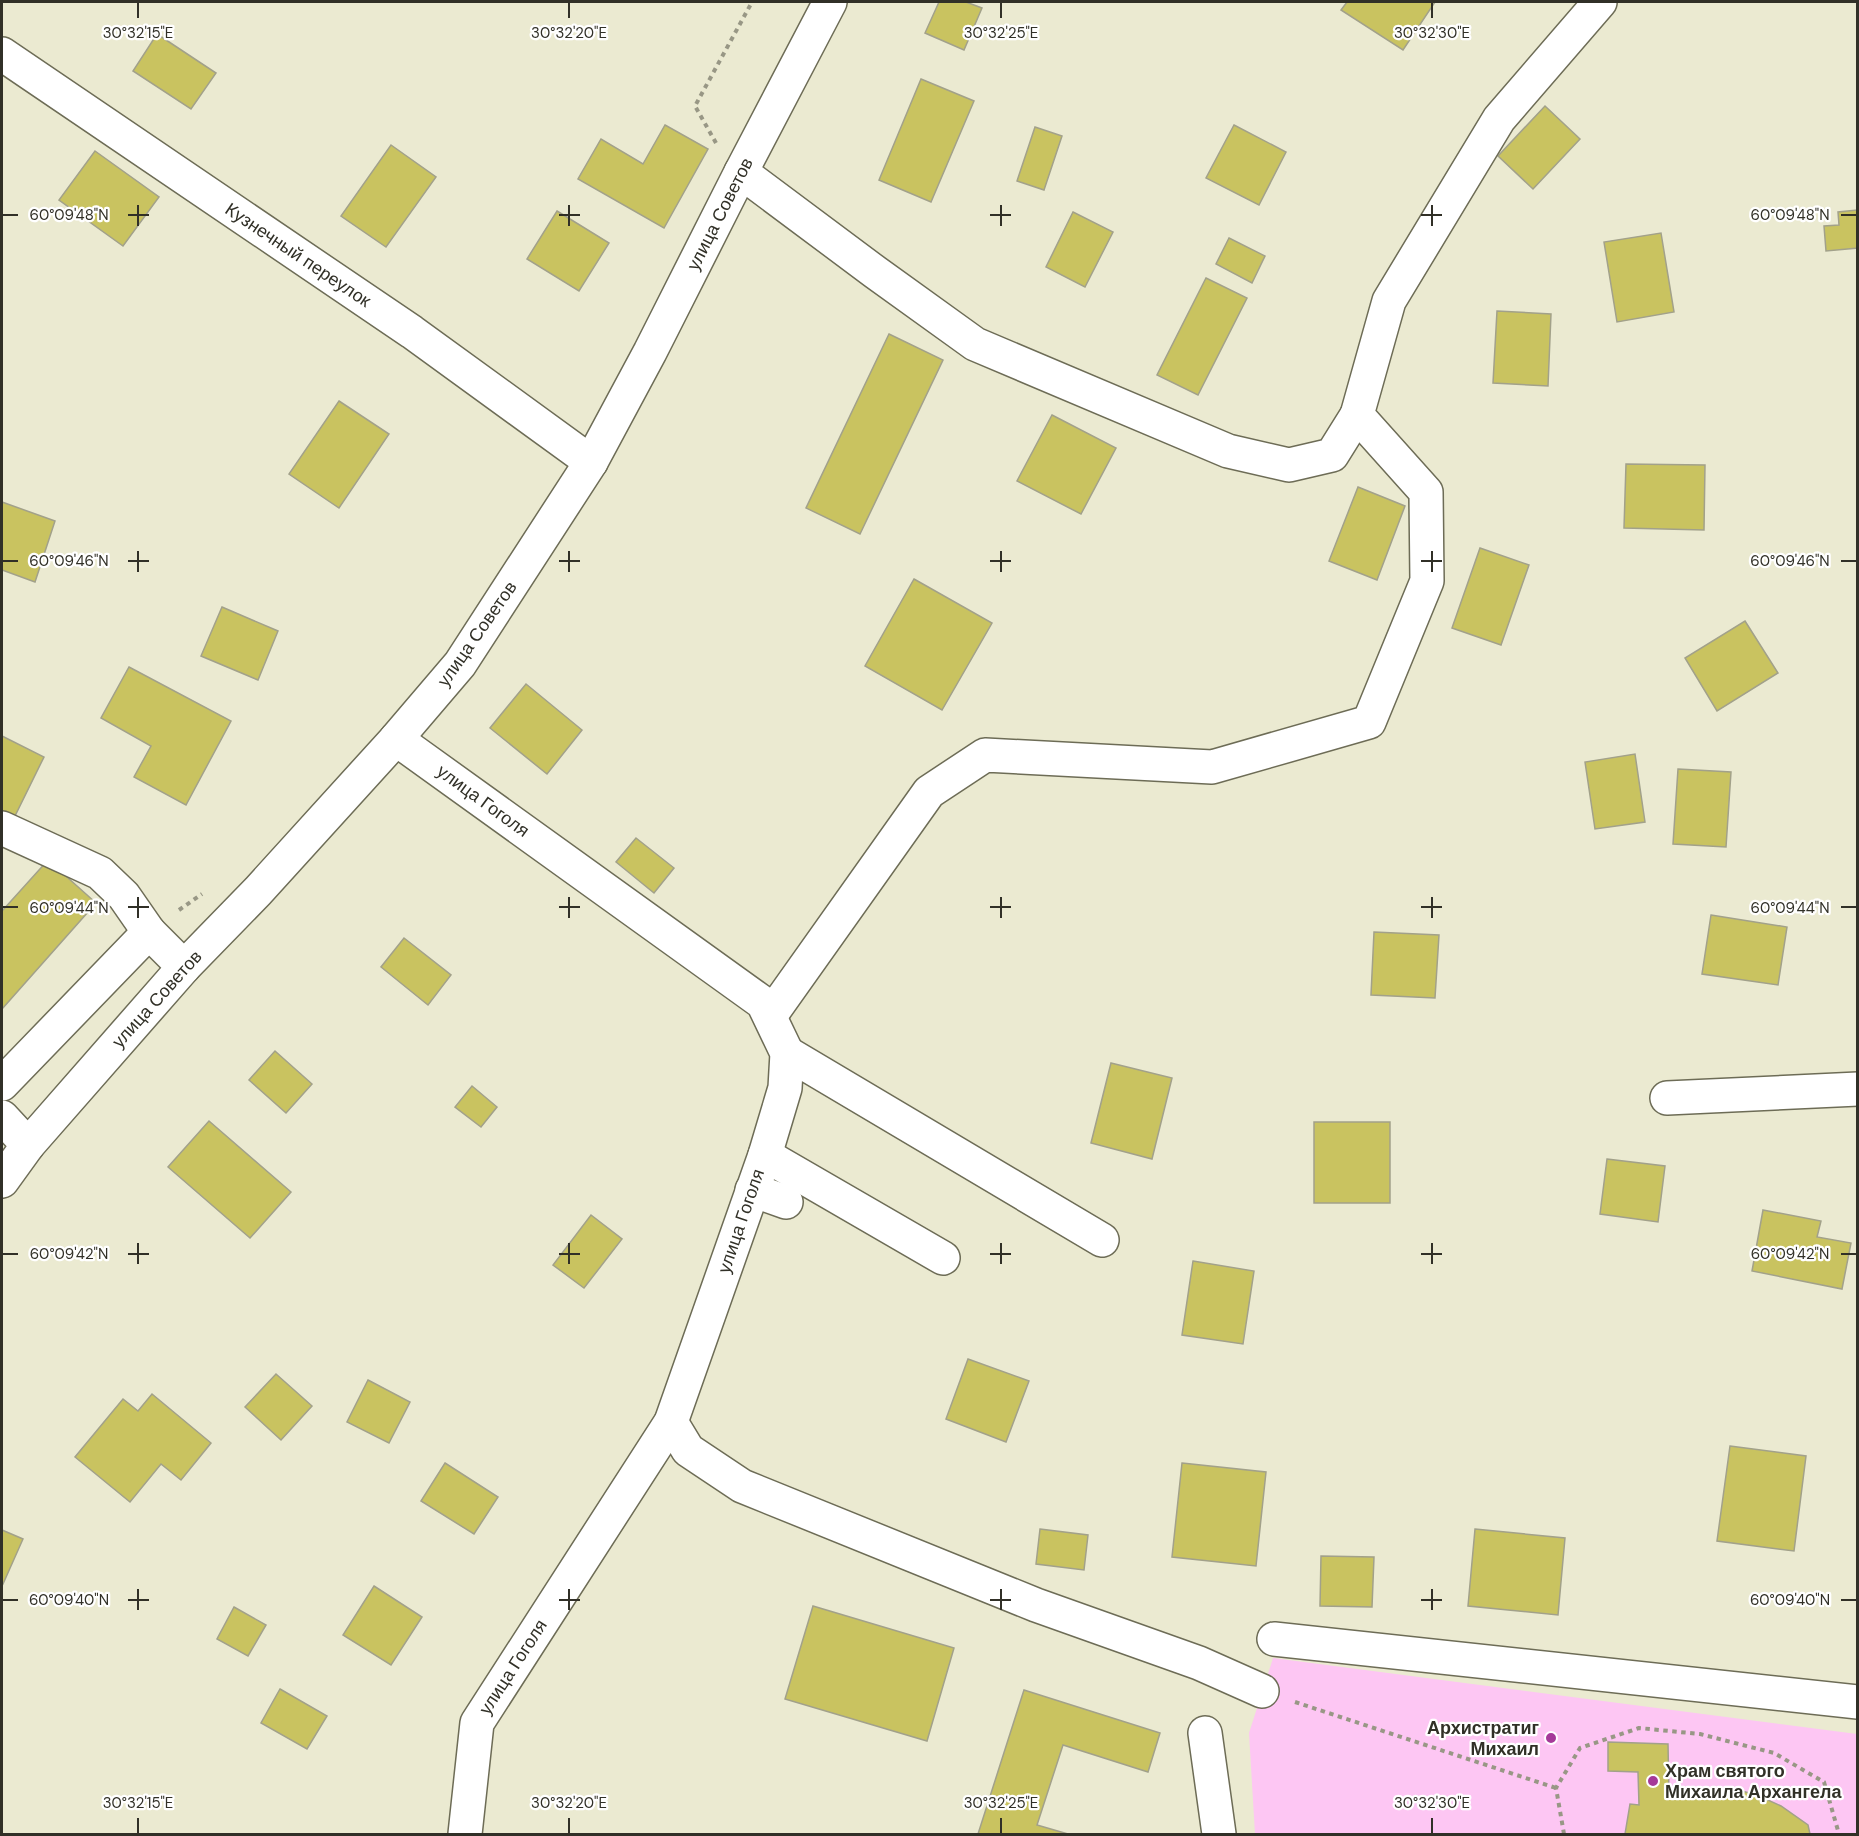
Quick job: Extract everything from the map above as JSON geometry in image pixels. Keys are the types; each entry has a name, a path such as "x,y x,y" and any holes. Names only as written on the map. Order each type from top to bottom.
{"street":[{"name":"улица Советов","path":"2,1181 28,1145 184,967 258,891 396,739 460,664 591,462 830,2"},
{"path":"741,172 975,344 1228,451 1289,465 1332,454 1357,415 1389,301 1499,119 1600,2"},
{"name":"Кузнечный переулок","path":"2,54 412,332 591,462"},
{"path":"770,1016 929,792 985,756 1212,767 1369,722 1427,581 1426,492 1357,415"},
{"name":"улица Гоголя","path":"396,739 763,1003 787,1053 785,1088 765,1155 671,1422 477,1723 465,1834"},
{"path":"2,828 100,873 124,896 149,932 184,967"},
{"path":"2,1084 149,932"},
{"path":"787,1053 1102,1240"},
{"path":"1667,1098 1857,1089"},
{"path":"2,1117 28,1145"},
{"path":"765,1155 943,1258"},
{"path":"752,1190 786,1202"},
{"path":"671,1422 688,1450 742,1486 1036,1605 1199,1663 1263,1691"},
{"path":"1274,1639 1857,1702"},
{"path":"1205,1733 1219,1834"}],"path":[{"path":"718,145 695,106 752,2"},
{"path":"149,932 204,892"},
{"path":"1263,1691 1556,1788"},
{"path":"1563,1834 1556,1788 1581,1748 1639,1728 1700,1734 1774,1753 1824,1782 1839,1834"}],"shaded area":[{"path":"1273,1658 1857,1734 1857,1834 1255,1834 1249,1733"}],"building":[{"path":"939,2 966,2 982,8 964,50 925,33"},
{"path":"1347,2 1435,2 1403,50 1341,10"},
{"path":"157,34 216,73 191,109 133,71"},
{"path":"921,79 974,101 931,202 879,180"},
{"path":"1545,106 1580,139 1533,189 1498,156"},
{"path":"665,125 708,149 664,228 578,179 601,139 643,164"},
{"path":"1234,125 1286,152 1259,205 1206,178"},
{"path":"1035,127 1062,136 1044,190 1017,181"},
{"path":"391,145 436,177 386,247 341,216"},
{"path":"95,151 159,197 123,246 59,200"},
{"path":"1857,210 1858,248 1826,251 1824,226 1839,225 1838,212"},
{"path":"557,211 609,243 579,291 527,259"},
{"path":"1073,212 1113,232 1085,287 1046,267"},
{"path":"1661,233 1674,312 1617,322 1604,242"},
{"path":"1229,238 1265,256 1252,283 1216,264"},
{"path":"1206,278 1247,298 1198,395 1157,375"},
{"path":"1497,311 1551,314 1548,386 1493,383"},
{"path":"889,334 943,360 860,534 806,508"},
{"path":"339,401 389,434 339,508 289,474"},
{"path":"1052,415 1116,448 1081,514 1017,481"},
{"path":"1626,464 1705,465 1704,530 1624,528"},
{"path":"1358,487 1405,506 1377,580 1329,561"},
{"path":"2,502 55,521 35,582 2,570"},
{"path":"1480,548 1529,565 1501,645 1452,628"},
{"path":"914,579 992,623 942,710 865,666"},
{"path":"222,607 278,631 258,680 201,656"},
{"path":"1745,621 1778,673 1717,711 1685,658"},
{"path":"129,667 231,721 186,805 134,777 151,746 101,718"},
{"path":"526,684 582,730 547,774 490,728"},
{"path":"2,736 44,757 13,820 2,815"},
{"path":"1635,754 1645,822 1595,829 1585,762"},
{"path":"1678,769 1731,772 1726,847 1673,844"},
{"path":"636,838 674,868 654,893 616,862"},
{"path":"48,860 96,903 2,1009 2,911"},
{"path":"1711,915 1787,927 1778,985 1702,974"},
{"path":"1374,932 1439,935 1435,998 1371,995"},
{"path":"404,938 451,975 428,1005 381,967"},
{"path":"275,1051 312,1084 286,1113 249,1080"},
{"path":"1111,1063 1172,1078 1152,1159 1091,1143"},
{"path":"472,1086 497,1107 481,1127 455,1107"},
{"path":"209,1121 291,1192 250,1238 168,1167"},
{"path":"1314,1122 1390,1122 1390,1203 1314,1203"},
{"path":"1607,1159 1665,1166 1658,1222 1600,1214"},
{"path":"1763,1210 1821,1221 1817,1237 1851,1243 1842,1289 1752,1271"},
{"path":"591,1215 622,1239 584,1288 553,1265"},
{"path":"1193,1261 1254,1271 1243,1344 1182,1335"},
{"path":"968,1359 1029,1381 1006,1442 946,1419"},
{"path":"276,1374 312,1406 281,1440 245,1407"},
{"path":"368,1380 410,1402 389,1443 347,1422"},
{"path":"152,1394 211,1443 181,1480 161,1464 130,1502 75,1457 123,1399 138,1411"},
{"path":"1730,1446 1806,1456 1794,1551 1717,1541"},
{"path":"445,1463 498,1497 474,1534 421,1501"},
{"path":"1182,1463 1266,1472 1256,1566 1172,1557"},
{"path":"1040,1529 1088,1535 1084,1570 1036,1564"},
{"path":"1475,1529 1565,1538 1558,1615 1468,1606"},
{"path":"2,1530 23,1539 3,1584 2,1583"},
{"path":"1321,1556 1374,1557 1372,1607 1320,1606"},
{"path":"374,1586 422,1617 391,1665 343,1635"},
{"path":"813,1606 954,1648 927,1741 785,1699"},
{"path":"234,1607 266,1625 248,1656 217,1639"},
{"path":"280,1689 327,1716 307,1749 261,1723"},
{"path":"1024,1690 1160,1733 1148,1772 1063,1745 1037,1825 1068,1834 978,1834"},
{"name":"Храм святого Михаила Архангела","path":"1608,1742 1668,1744 1669,1796 1717,1799 1739,1790 1781,1806 1808,1825 1810,1834 1625,1834 1630,1804 1639,1805 1638,1772 1608,1771"}],"place":[{"name":"Архистратиг Михаил","path":"1551,1738"},
{"name":"Храм святого Михаила Архангела","path":"1653,1781"}]}
